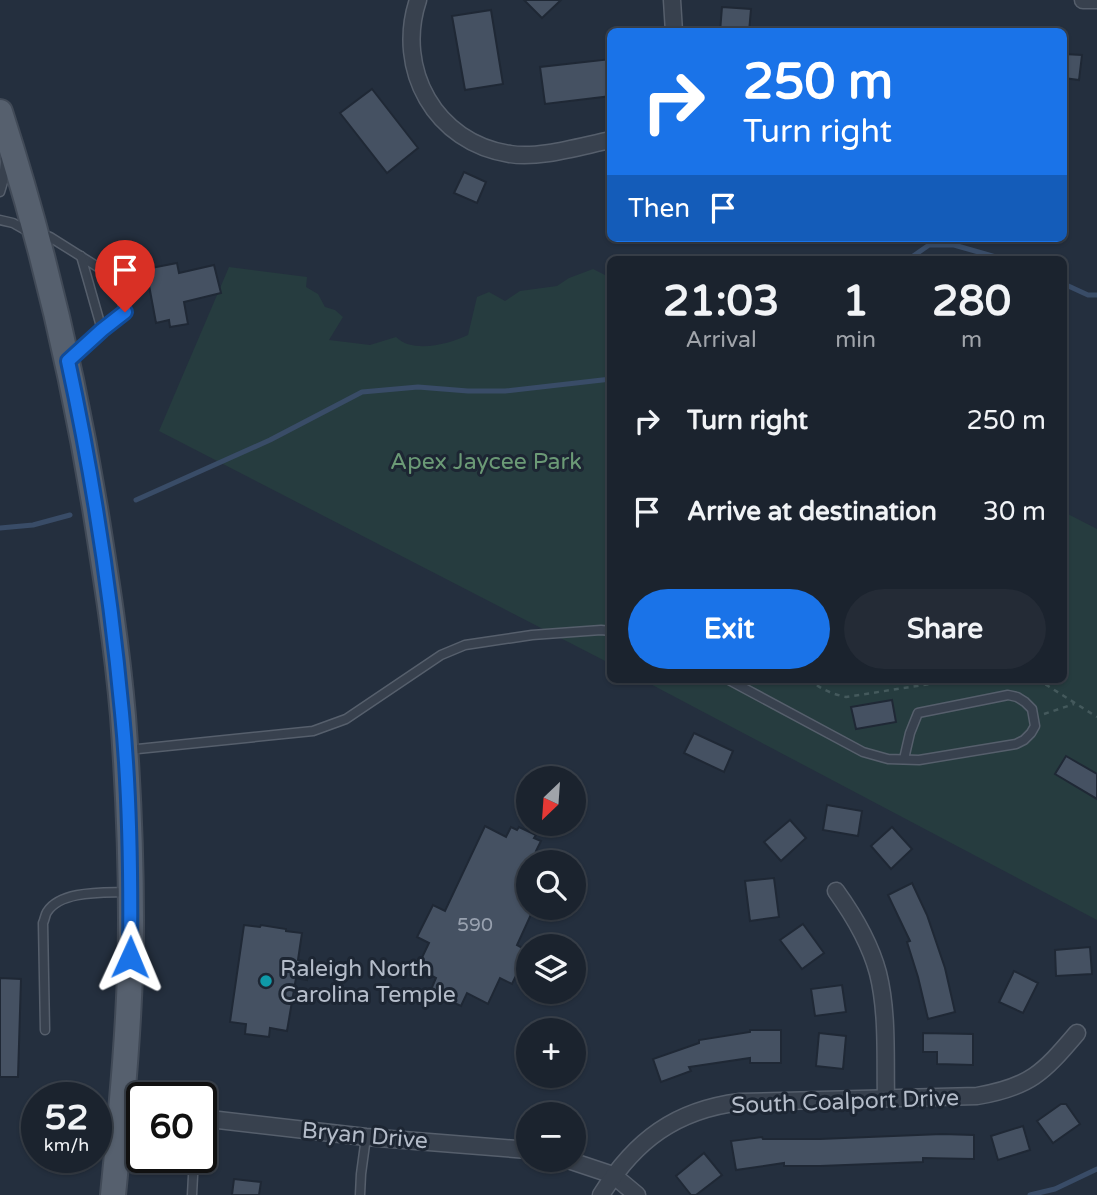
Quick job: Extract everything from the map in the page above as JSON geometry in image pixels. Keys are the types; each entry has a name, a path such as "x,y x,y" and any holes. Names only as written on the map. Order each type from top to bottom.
{"main road":[{"path":"0,112 37,234 68,361 85,450 115,644 125,750 130,891 131,1082"},
{"path":"113,1195 126,1139"}],"street":[{"path":"418,0 411,22 411,41 420,84 425,98 458,134 495,151 511,155 532,155 607,141"},
{"path":"672,0 674,28"},
{"path":"1083,0 1097,0"},
{"path":"836,891 859,927 878,974 884,1012 886,1098"},
{"name":"South Coalport Drive","path":"601,1195 613,1175 644,1143 662,1127 695,1111 740,1102 977,1096 1009,1089 1029,1080 1055,1059 1077,1033"},
{"name":"Bryan Drive","path":"217,1120 366,1137 516,1149"},
{"path":"586,1166 613,1175 637,1195"}],"lane":[{"path":"0,192 10,143"},
{"path":"0,220 50,237 109,274 118,285 125,312 68,361"},
{"path":"81,256 102,330"},
{"path":"125,750 313,731 346,719 441,655 466,645 531,635 607,631"},
{"path":"743,683 863,751 888,759 904,760 919,760 1016,744 1024,740 1035,726 1032,709 1026,702 1008,695 919,713 910,733 904,760"},
{"path":"45,1030 43,923 48,911 68,897 130,891"},
{"path":"360,1195 366,1137"},
{"path":"191,1195 193,1173"}],"path":[{"path":"814,683 822,689 846,697 936,683"},
{"path":"1043,683 1097,717"},
{"path":"1044,714 1075,703"}],"green space":[{"name":"Apex Jaycee Park","path":"229,267 307,277 306,287 318,294 325,307 335,310 343,317 329,340 370,345 396,337 403,342 421,346 451,342 468,335 477,297 489,292 505,301 520,291 557,286 569,278 593,269 607,276 607,662 159,431"},
{"path":"1067,514 1097,529 1097,920 649,683 1067,683"}],"building":[{"path":"524,0 561,0 542,18"},
{"path":"722,7 751,9 749,28 720,28"},
{"path":"491,10 503,84 465,90 452,16"},
{"path":"1067,54 1082,55 1079,80 1067,78"},
{"path":"607,59 607,96 545,104 540,67"},
{"path":"372,89 418,148 387,173 340,113"},
{"path":"464,172 486,182 477,203 454,193"},
{"path":"177,263 179,273 214,265 221,293 184,302 188,324 170,327 169,320 156,323 146,269"},
{"path":"892,700 896,722 856,729 851,707"},
{"path":"694,733 733,751 724,772 684,753"},
{"path":"1066,756 1097,774 1097,799 1055,774"},
{"path":"827,805 862,811 858,836 823,830"},
{"path":"790,820 806,838 781,861 764,842"},
{"path":"485,826 506,837 511,827 516,830 516,836 535,836 534,838 541,841 536,850 516,850 516,920 528,920 522,934 516,934 516,976 512,984 500,978 488,1004 467,993 461,1006 430,992 436,978 417,968 429,943 417,937 433,905 445,911"},
{"path":"892,827 912,849 891,869 871,846"},
{"path":"774,878 779,917 750,921 745,881"},
{"path":"912,883 927,915 945,968 955,1012 928,1019 907,942 910,941 888,895"},
{"path":"803,924 824,953 802,969 780,940"},
{"name":"Raleigh North Carolina Temple","path":"244,925 261,925 302,933 298,960 310,962 307,980 296,978 287,1031 270,1028 269,1037 245,1034 246,1024 230,1022"},
{"path":"1090,947 1092,974 1056,976 1055,950"},
{"path":"1014,971 1038,983 1023,1013 999,1002"},
{"path":"0,978 21,979 18,1077 0,1077"},
{"path":"842,985 846,1012 815,1016 811,989"},
{"path":"750,1030 781,1030 781,1063 750,1063 750,1058 689,1067 691,1071 661,1082 653,1059 699,1043 699,1040"},
{"path":"819,1033 846,1036 843,1069 816,1066"},
{"path":"923,1033 973,1034 973,1065 937,1064 937,1052 923,1052"},
{"path":"1061,1104 1066,1104 1080,1124 1053,1143 1037,1121"},
{"path":"1023,1126 1030,1150 998,1160 991,1136"},
{"path":"974,1135 974,1159 923,1158 923,1162 820,1166 784,1166 784,1163 736,1170 731,1141 762,1137 820,1139"},
{"path":"704,1153 722,1175 696,1195 691,1195 676,1176"},
{"path":"234,1179 261,1182 259,1195 232,1195"}],"waterway":[{"path":"913,256 929,245 954,245 992,256"},
{"path":"1067,285 1088,295 1097,295"},
{"path":"136,500 270,440 362,392 418,387 505,391 607,379"},
{"path":"0,528 33,525 70,515"},
{"path":"1030,1195 1055,1189 1097,1169"}],"place":[{"name":"Raleigh North Carolina Temple","path":"266,981"}],"route":[{"path":"125,312 68,361 103,556 115,644 128,802 130,957"}]}
